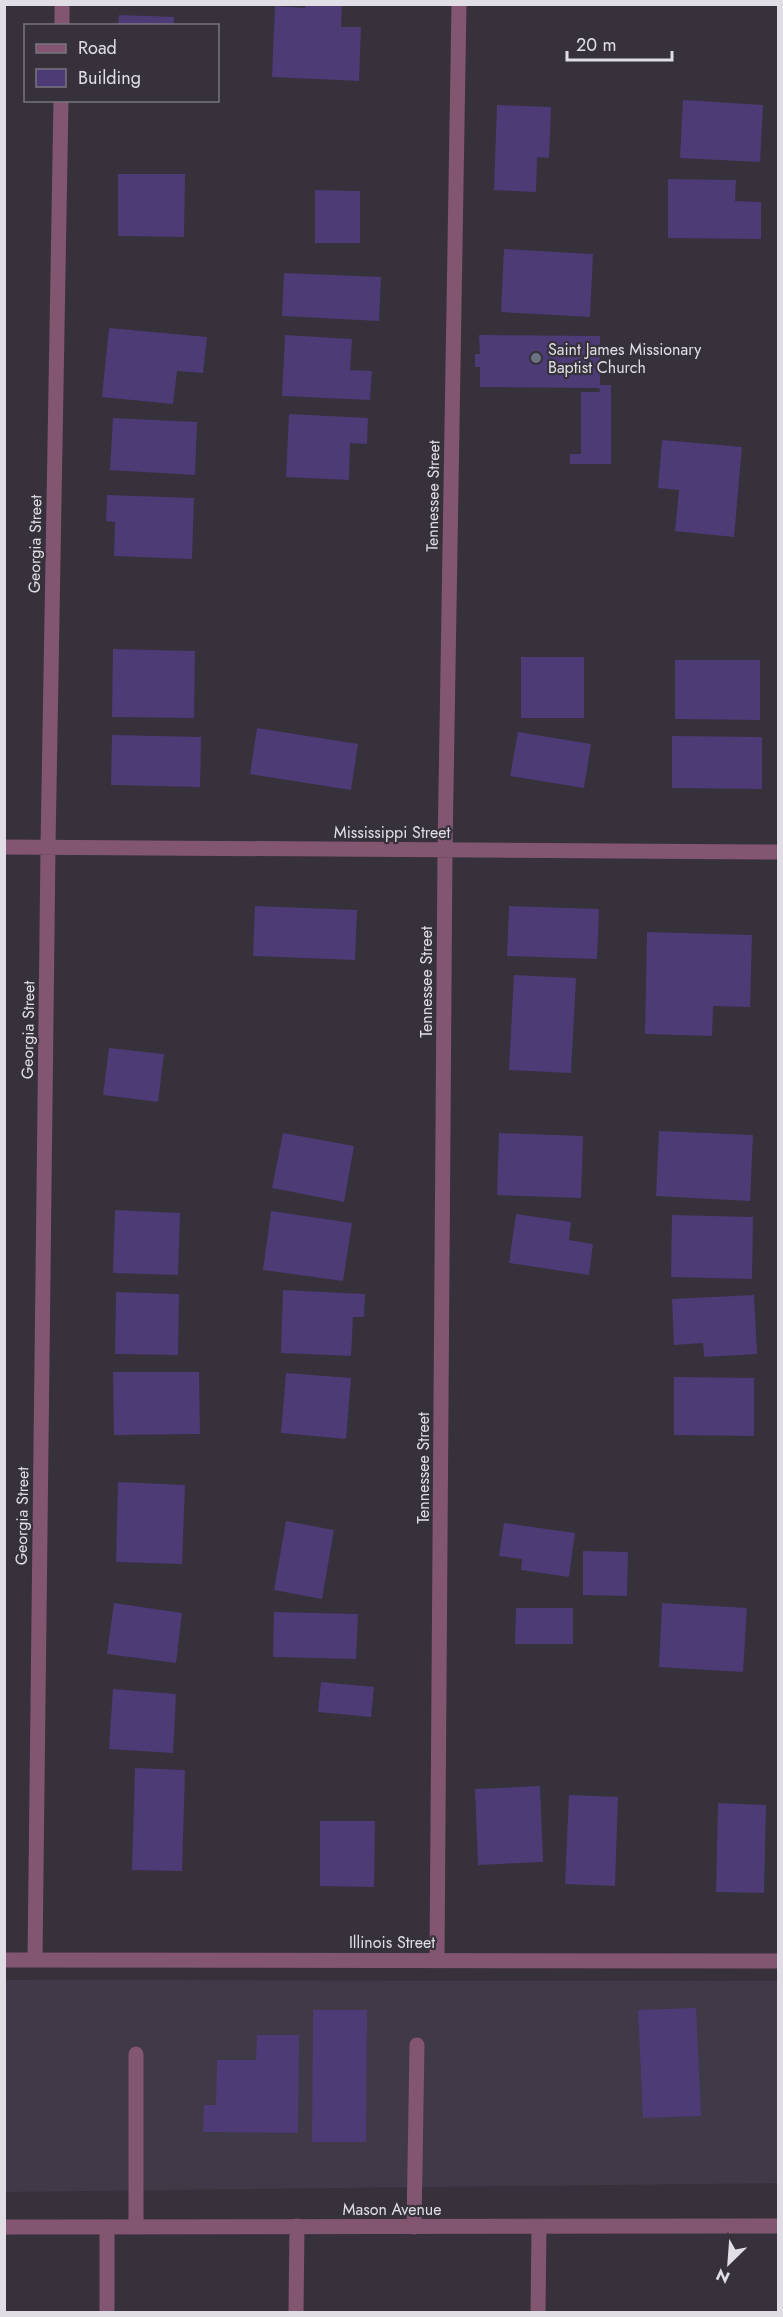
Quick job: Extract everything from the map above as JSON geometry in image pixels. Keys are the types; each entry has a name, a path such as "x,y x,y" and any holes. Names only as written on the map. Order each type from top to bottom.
{"street":[{"path":"62,4 62,24"},
{"name":"Tennessee Street","path":"437,1960 445,850 459,4"},
{"name":"Georgia Street","path":"35,1960 48,847 61,102"},
{"name":"Mississippi Street","path":"4,847 778,852"},
{"name":"Illinois Street","path":"4,1960 778,1961"},
{"path":"414,2227 417,2045"},
{"path":"136,2054 136,2227"},
{"path":"296,2313 297,2226"},
{"name":"Mason Avenue","path":"4,2227 778,2226"},
{"path":"107,2227 107,2313"},
{"path":"538,2313 539,2227"}],"shaded area":[{"path":"4,1980 778,1981 778,2183 5,2192"}],"building":[{"path":"305,4 342,4 341,27 361,27 359,81 272,77 275,6 305,8"},
{"path":"119,15 174,17 174,24 118,24"},
{"path":"683,100 763,105 760,162 680,158"},
{"path":"497,105 551,107 549,158 537,157 536,192 494,190"},
{"path":"118,174 185,174 184,237 118,236"},
{"path":"668,179 736,180 735,201 761,202 761,239 668,238"},
{"path":"315,190 360,191 360,243 315,243"},
{"path":"504,249 593,254 590,317 501,312"},
{"path":"284,273 381,277 379,321 282,316"},
{"path":"109,328 207,337 203,373 177,371 173,404 102,397"},
{"path":"285,335 352,339 350,370 372,371 370,400 282,396"},
{"path":"479,335 600,336 600,385 611,385 611,464 570,464 570,454 581,454 581,392 600,392 599,388 480,387 480,367 475,367 475,354 480,354"},
{"path":"289,414 368,418 367,444 350,443 349,480 286,477"},
{"path":"113,418 197,422 195,475 110,470"},
{"path":"662,440 742,447 734,537 675,531 679,490 658,488"},
{"path":"107,495 194,498 192,559 114,556 115,522 106,521"},
{"path":"113,649 195,651 194,718 112,717"},
{"path":"521,657 584,657 584,718 521,718"},
{"path":"675,660 760,660 760,720 675,719"},
{"path":"257,728 358,744 351,790 250,774"},
{"path":"518,732 591,744 584,788 510,776"},
{"path":"112,735 201,737 200,787 111,785"},
{"path":"672,736 762,737 762,789 672,788"},
{"path":"255,906 357,910 355,960 253,956"},
{"path":"509,906 599,909 597,959 507,956"},
{"path":"647,932 752,935 750,1007 713,1006 712,1036 645,1034"},
{"path":"514,975 576,978 571,1073 509,1070"},
{"path":"109,1048 164,1054 158,1102 103,1095"},
{"path":"659,1131 753,1135 750,1201 656,1196"},
{"path":"283,1133 354,1146 344,1202 272,1188"},
{"path":"499,1133 583,1136 581,1198 497,1195"},
{"path":"115,1210 180,1213 178,1275 113,1273"},
{"path":"271,1211 352,1223 343,1281 263,1270"},
{"path":"516,1214 571,1222 569,1240 593,1244 589,1275 509,1263"},
{"path":"672,1215 753,1217 752,1279 671,1277"},
{"path":"283,1290 365,1294 364,1317 353,1317 351,1356 281,1353"},
{"path":"116,1292 179,1294 178,1355 115,1354"},
{"path":"754,1295 757,1354 704,1357 703,1343 674,1345 672,1299"},
{"path":"113,1372 199,1372 200,1434 114,1435"},
{"path":"286,1373 351,1378 346,1439 281,1433"},
{"path":"674,1377 754,1378 754,1436 674,1435"},
{"path":"118,1482 185,1485 182,1564 116,1562"},
{"path":"286,1521 334,1530 322,1599 274,1590"},
{"path":"504,1523 575,1533 569,1577 521,1570 522,1559 499,1556"},
{"path":"583,1551 628,1552 627,1596 583,1595"},
{"path":"114,1603 182,1613 176,1663 107,1654"},
{"path":"662,1603 747,1608 743,1672 659,1667"},
{"path":"516,1608 573,1608 573,1644 515,1644"},
{"path":"274,1612 358,1614 356,1659 273,1657"},
{"path":"321,1682 374,1687 371,1717 318,1712"},
{"path":"113,1689 176,1694 173,1753 109,1749"},
{"path":"135,1768 185,1770 182,1871 132,1870"},
{"path":"540,1786 543,1862 478,1865 475,1789"},
{"path":"569,1795 618,1797 615,1886 565,1884"},
{"path":"718,1803 766,1805 764,1893 716,1892"},
{"path":"320,1821 375,1821 374,1887 320,1886"},
{"path":"696,2008 701,2116 643,2118 638,2010"},
{"path":"313,2010 367,2010 366,2142 312,2142"},
{"path":"257,2035 299,2035 298,2133 203,2132 204,2105 216,2105 217,2060 256,2060"}],"place":[{"name":"Saint James Missionary Baptist Church","path":"536,358"}]}
